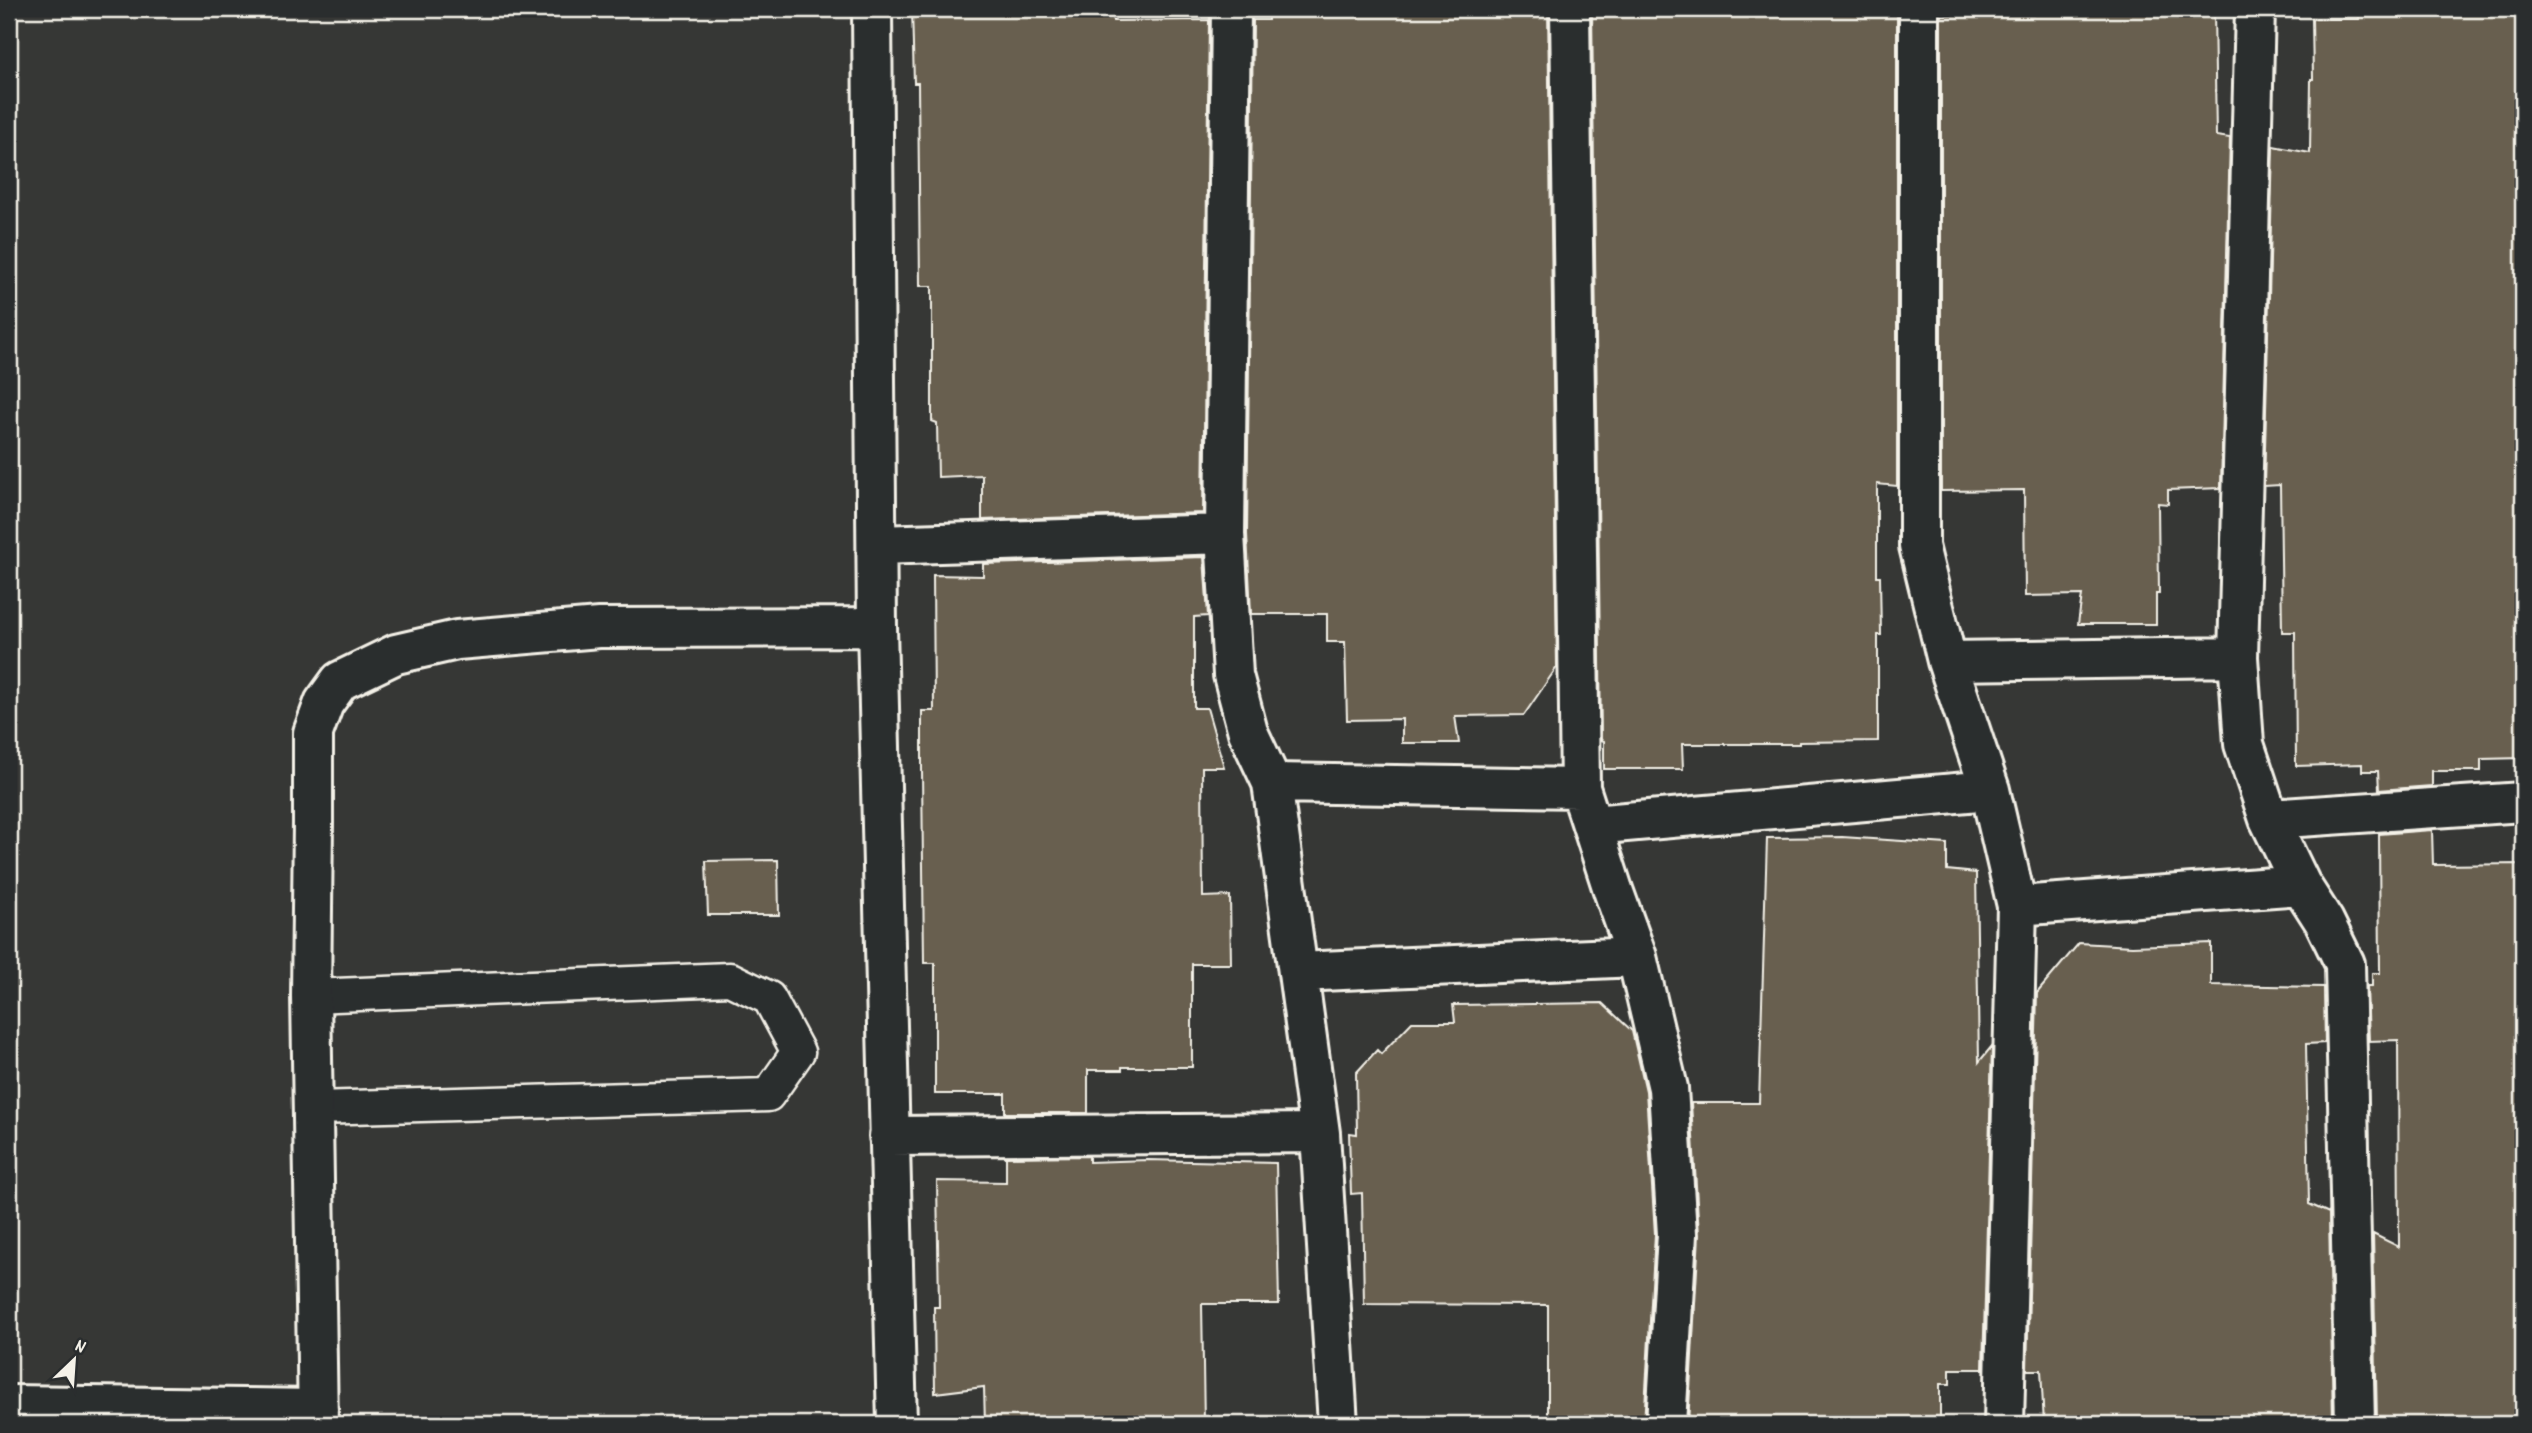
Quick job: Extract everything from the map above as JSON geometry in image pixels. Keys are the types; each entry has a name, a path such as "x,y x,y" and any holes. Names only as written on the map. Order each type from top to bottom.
{"street":[{"path":"872,9 877,627 897,1424"},
{"path":"1230,9 1225,534 1234,675 1248,732 1272,783 1320,1133 1338,1424"},
{"path":"1570,9 1580,788 1637,957 1668,1088 1677,1234 1666,1424"},
{"path":"1919,9 1919,546 1947,661 1990,790 2017,906 2004,1424"},
{"path":"2255,9 2238,657 2244,744 2269,819 2301,885 2324,921 2345,964 2356,1424"},
{"path":"878,545 1225,534"},
{"path":"9,1405 318,1417 312,996 313,733 324,703 340,681 396,654 457,640 599,628 877,627"},
{"path":"1947,661 2238,657"},
{"path":"1272,783 1580,788"},
{"path":"1592,825 1990,790"},
{"path":"2269,819 2523,802"},
{"path":"2017,906 2301,885"},
{"path":"1298,972 1637,957"},
{"path":"889,1136 1320,1133"}],"lane":[{"path":"312,996 730,979 769,998 798,1052 768,1095 315,1108"}],"building":[{"path":"912,9 1113,9 1113,21 1209,20 1203,513 982,520 982,475 938,477 937,423 932,421 932,286 920,286 918,83 914,83"},
{"path":"1268,9 1548,9 1557,667 1524,715 1455,716 1459,743 1402,743 1402,719 1347,720 1345,642 1327,642 1327,614 1251,614 1247,534 1253,20 1268,20"},
{"path":"1592,9 1871,9 1871,16 1897,15 1897,486 1877,484 1877,576 1880,576 1881,635 1878,635 1878,741 1682,744 1683,769 1604,769 1604,741 1601,740"},
{"path":"2076,9 2214,11 2216,136 2230,138 2221,488 2168,490 2168,504 2158,503 2159,594 2156,594 2156,624 2078,624 2082,595 2025,596 2024,490 1941,491 1941,15 2034,15 2076,13"},
{"path":"2359,9 2483,9 2483,13 2521,13 2523,758 2481,759 2481,771 2432,771 2432,786 2379,790 2378,771 2362,771 2362,764 2296,766 2295,632 2282,632 2280,485 2264,486 2273,146 2310,153 2312,19 2359,19"},
{"path":"1204,557 1208,616 1194,617 1194,708 1207,708 1224,767 1202,767 1203,897 1230,896 1231,964 1192,964 1192,1067 1088,1070 1088,1113 1005,1113 1005,1094 935,1094 935,963 924,963 922,770 922,711 934,711 933,575 983,576 983,564"},
{"path":"2432,830 2433,865 2523,864 2523,1424 2380,1424 2380,1421 2377,1421 2373,1234 2399,1247 2398,1040 2369,1041 2367,986 2372,986 2372,973 2380,973 2379,834"},
{"path":"1842,837 1947,844 1947,870 1976,873 1979,1062 1992,1046 1983,1369 1950,1369 1950,1384 1940,1384 1940,1424 1688,1424 1699,1235 1691,1103 1759,1103 1767,838"},
{"path":"778,860 779,915 708,915 706,861"},
{"path":"2079,943 2132,946 2211,943 2211,985 2324,987 2325,1043 2306,1044 2309,1204 2329,1213 2333,1422 2044,1424 2041,1370 2027,1370 2037,993"},
{"path":"1602,1003 1632,1031 1646,1091 1655,1234 1644,1424 1548,1424 1548,1305 1364,1304 1362,1193 1351,1194 1349,1133 1357,1134 1356,1073 1377,1050 1381,1054 1412,1022 1455,1022 1453,1005"},
{"path":"1089,1156 1089,1162 1148,1160 1276,1163 1279,1304 1202,1304 1204,1424 985,1424 984,1387 935,1393 934,1307 939,1307 937,1181 1006,1182 1006,1157"}]}
